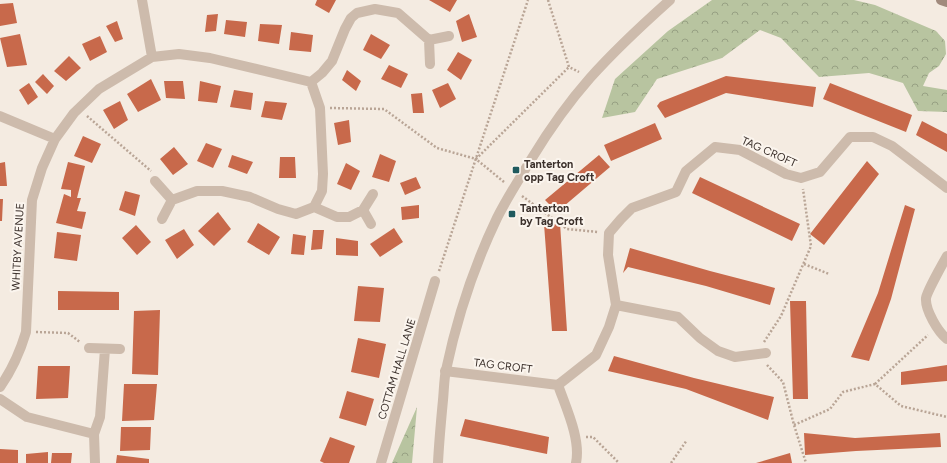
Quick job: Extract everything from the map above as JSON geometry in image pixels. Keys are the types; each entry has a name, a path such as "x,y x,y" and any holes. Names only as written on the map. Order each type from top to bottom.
{"main road":[{"path":"941,0 947,2"}],"street":[{"path":"142,0 152,57"},
{"path":"438,463 445,372 468,289 497,218 546,135 566,107 590,78 637,29 670,0"},
{"path":"162,219 172,200 197,191 222,191 250,197 278,209 296,214 314,207 322,191 323,174 320,108 311,82 322,73 332,61 345,29 351,18 357,13 375,9 398,13 429,40 430,64"},
{"path":"429,40 449,36"},
{"name":"WHITBY AVENUE","path":"0,387 9,374 20,352 26,332 32,200 42,168 54,139 79,109 99,89 152,57 179,54 210,58 311,82"},
{"path":"0,116 54,139"},
{"name":"TAG CROFT","path":"445,372 558,385 596,356 609,327 616,305 608,255 609,233 632,208 676,192 686,171 715,147 740,150 786,174 801,178 820,172 850,137 873,137 892,146 947,188"},
{"path":"155,181 172,200"},
{"path":"314,207 337,218 349,217 363,210 373,194"},
{"path":"363,210 371,224"},
{"path":"947,256 926,298 930,317 942,335 947,339"},
{"name":"COTTAM HALL LANE","path":"381,463 435,281"},
{"path":"616,305 678,317 700,338 718,351 735,357 761,353"},
{"path":"89,348 120,349"},
{"path":"95,463 94,434 100,417 106,349"},
{"path":"558,385 571,421 578,453 576,463"},
{"path":"0,399 27,418 94,434"}],"path":[{"path":"435,281 528,0"},
{"path":"548,0 569,67 590,78"},
{"path":"320,108 384,109 438,148 476,159"},
{"path":"79,109 154,174 155,181"},
{"path":"801,178 812,246 781,316 761,353 783,382 806,463"},
{"path":"804,264 829,274"},
{"path":"794,425 830,409 843,392 875,384 937,327"},
{"path":"26,332 68,333 89,348"},
{"path":"875,384 901,406 947,417"},
{"path":"574,435 593,437 619,463"},
{"path":"670,463 687,440"}],"green space":[{"path":"712,0 854,0 875,5 936,31 945,41 946,54 939,66 929,73 923,86 947,90 947,112 918,111 903,83 869,73 819,77 781,38 760,30 722,58 657,79 635,112 602,118 615,79 668,31"},
{"path":"417,407 412,463 392,463"}],"building":[{"path":"317,0 336,0 329,13 315,5"},
{"path":"429,0 457,0 450,12"},
{"path":"13,3 17,23 0,26 0,4"},
{"path":"218,14 216,31 205,32 207,15"},
{"path":"469,14 477,37 462,42 456,21"},
{"path":"226,20 247,22 245,37 224,34"},
{"path":"117,21 123,39 115,42 106,26"},
{"path":"260,24 282,25 279,44 258,41"},
{"path":"291,32 313,35 311,52 289,50"},
{"path":"20,34 27,65 7,67 0,38"},
{"path":"371,34 390,45 381,59 363,50"},
{"path":"100,36 107,52 90,61 82,44"},
{"path":"458,52 472,60 461,80 447,70"},
{"path":"69,56 81,68 66,81 54,71"},
{"path":"389,65 408,74 401,88 381,79"},
{"path":"347,70 361,81 356,91 342,80"},
{"path":"43,74 54,86 47,94 35,82"},
{"path":"726,76 816,87 813,107 726,93 665,118 657,106 660,102"},
{"path":"151,79 161,100 138,112 127,94"},
{"path":"164,81 183,81 185,99 166,98"},
{"path":"200,81 221,86 217,103 198,101"},
{"path":"29,83 38,97 28,105 19,90"},
{"path":"448,83 456,99 440,108 432,90"},
{"path":"830,83 912,115 906,132 823,99"},
{"path":"234,90 253,93 251,110 230,107"},
{"path":"422,93 424,113 413,113 411,94"},
{"path":"120,101 128,120 114,129 103,110"},
{"path":"265,101 287,103 282,120 261,117"},
{"path":"349,120 351,142 338,145 334,123"},
{"path":"922,121 947,134 947,152 916,135"},
{"path":"655,123 662,139 611,161 604,145"},
{"path":"83,136 101,144 92,163 74,156"},
{"path":"206,143 222,149 213,168 197,161"},
{"path":"174,147 188,164 173,175 160,159"},
{"path":"380,154 396,161 389,182 372,177"},
{"path":"232,155 253,162 247,174 228,167"},
{"path":"599,155 610,167 557,212 545,200"},
{"path":"280,157 295,157 296,178 279,178"},
{"path":"867,161 879,174 824,245 810,234"},
{"path":"5,162 7,186 0,186 0,163"},
{"path":"68,162 85,166 77,198 81,198 77,211 86,212 82,229 56,223 64,194 71,197 71,190 61,189"},
{"path":"346,163 360,171 351,190 337,184"},
{"path":"416,177 421,188 405,195 400,183"},
{"path":"700,177 800,224 792,241 692,193"},
{"path":"125,191 140,195 135,216 119,210"},
{"path":"0,199 3,199 2,221 0,221"},
{"path":"419,205 419,218 402,220 401,207"},
{"path":"905,205 915,209 891,299 869,361 851,357 878,293"},
{"path":"218,212 231,229 214,246 198,231"},
{"path":"258,223 280,237 269,255 247,242"},
{"path":"560,223 567,331 552,331 544,224 546,226"},
{"path":"136,225 151,242 137,255 122,238"},
{"path":"394,228 403,242 380,257 370,244"},
{"path":"184,229 194,245 177,259 165,240"},
{"path":"313,230 324,230 322,249 311,250"},
{"path":"57,232 81,235 77,261 54,258"},
{"path":"293,234 306,236 304,255 291,254"},
{"path":"336,238 358,241 358,256 336,255"},
{"path":"630,248 775,288 770,305 706,286 628,267 623,273"},
{"path":"358,286 384,288 380,322 354,321"},
{"path":"58,291 119,292 119,310 58,310"},
{"path":"790,301 806,301 808,399 793,399"},
{"path":"160,310 158,375 132,374 134,311"},
{"path":"358,338 386,344 379,378 351,372"},
{"path":"614,356 694,378 774,397 768,420 686,389 608,371"},
{"path":"947,365 947,381 901,385 901,372"},
{"path":"38,366 70,366 68,398 36,399"},
{"path":"124,384 157,384 154,420 122,421"},
{"path":"347,391 374,399 366,426 339,418"},
{"path":"465,419 549,437 547,454 460,436"},
{"path":"121,427 151,427 150,450 120,451"},
{"path":"804,433 855,438 940,433 941,447 805,455"},
{"path":"330,437 355,446 349,463 324,463 320,461"},
{"path":"0,449 18,450 18,463 0,463"},
{"path":"48,452 48,463 26,463 26,454"},
{"path":"52,453 72,453 71,463 51,463"},
{"path":"790,453 792,463 756,463"},
{"path":"117,455 149,459 149,463 116,463"}],"place":[{"name":"Tanterton opp Tag Croft","path":"516,170"},
{"name":"Tanterton by Tag Croft","path":"512,214"}]}
